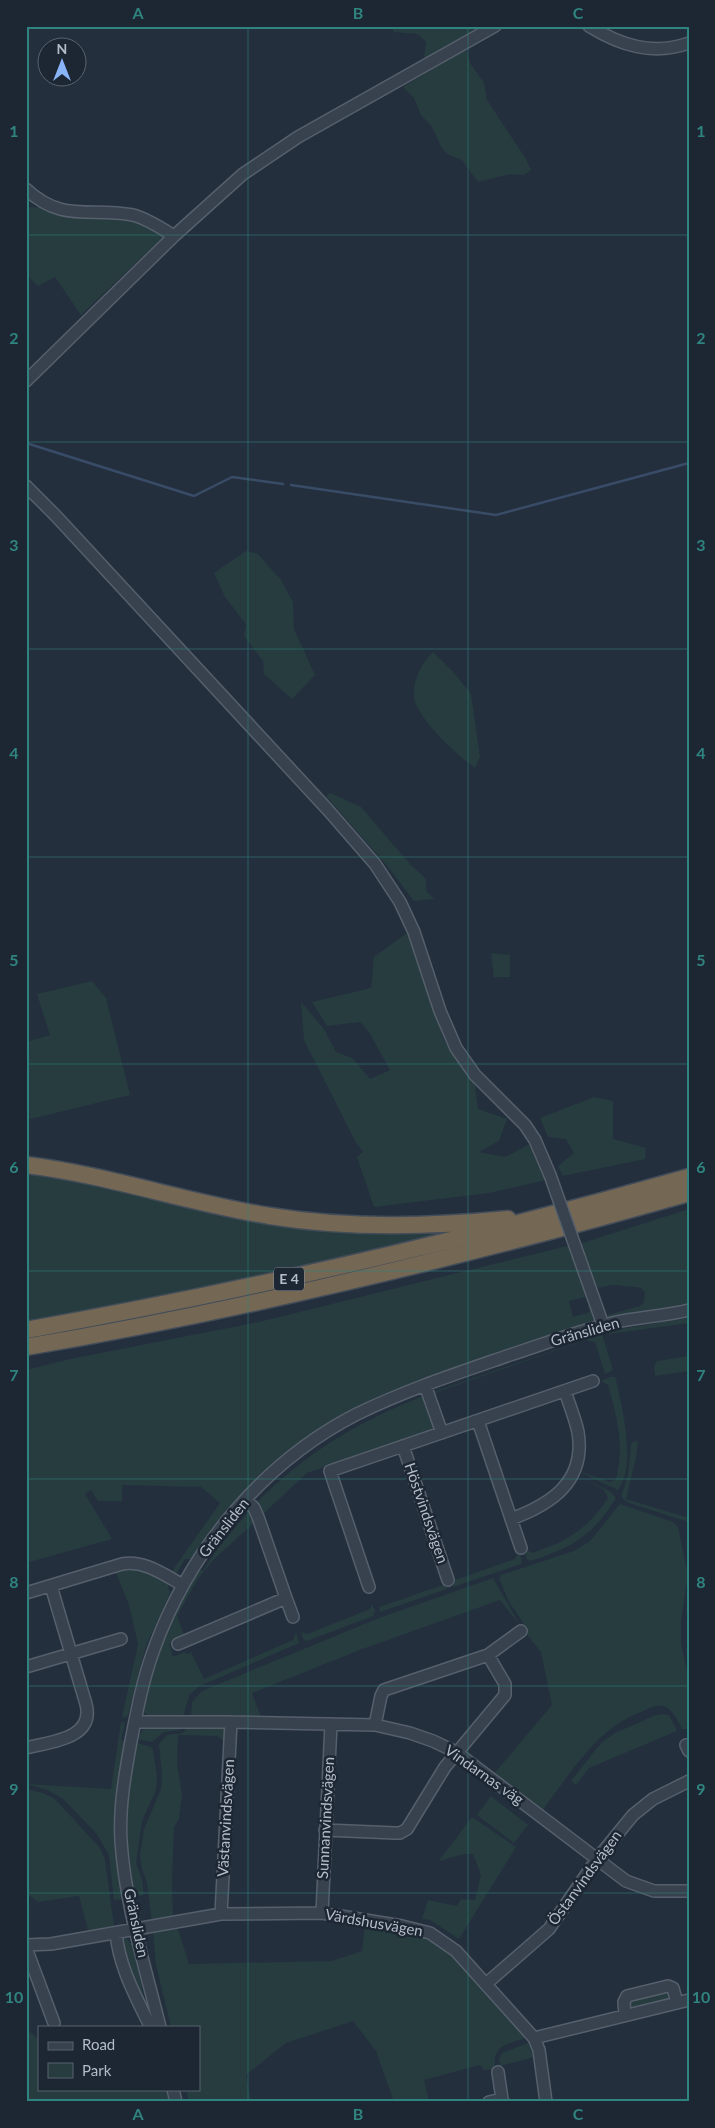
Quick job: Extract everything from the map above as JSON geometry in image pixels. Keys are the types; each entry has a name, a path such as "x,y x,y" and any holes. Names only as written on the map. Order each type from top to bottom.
{"highway":[{"path":"26,1165 87,1175 270,1216 335,1224 418,1225 560,1213"},
{"name":"E 4","path":"26,1330 156,1307 290,1279 560,1213 689,1177"},
{"name":"E 4","path":"26,1346 294,1295 446,1260 689,1193"},
{"path":"26,1353 86,1336"}],"street":[{"path":"26,381 174,236 228,186 273,152 494,26"},
{"path":"588,26 609,38 641,48 657,49 689,44"},
{"path":"26,189 40,202 56,209 71,212 101,212 134,216 152,222 174,236"},
{"path":"26,486 328,810 374,864 400,902 414,932 440,1011 456,1048 475,1075 525,1125 535,1140 550,1175 604,1326"},
{"name":"Gränsliden","path":"154,2026 123,1857 122,1794 140,1696 153,1650 167,1616 183,1585 214,1536 270,1475 319,1437 356,1415 425,1385 604,1326 689,1310"},
{"name":"Höstvindsvägen","path":"369,1587 330,1471 593,1381"},
{"path":"425,1385 442,1433"},
{"path":"511,1519 532,1512 554,1499 574,1471 578,1452 578,1432 565,1391"},
{"path":"478,1420 521,1548"},
{"name":"Höstvindsvägen","path":"403,1446 448,1580"},
{"path":"246,1500 254,1508 258,1517 292,1617"},
{"path":"26,1593 122,1564 133,1563 146,1565 183,1585"},
{"path":"26,1748 72,1736 85,1724 87,1708 52,1586"},
{"path":"178,1644 286,1598"},
{"path":"375,1726 384,1690 488,1654 521,1631"},
{"path":"26,1667 121,1639"},
{"path":"326,1830 395,1833 404,1831 456,1752 506,1692 505,1684 488,1654"},
{"name":"Vindarnas väg","path":"135,1722 231,1722 375,1726 418,1736 456,1752 619,1876 635,1885 665,1892 689,1891"},
{"name":"Västanvindsvägen","path":"221,1914 231,1722"},
{"name":"Sunnanvindsvägen","path":"322,1913 331,1724"},
{"name":"Östanvindsvägen","path":"487,1983 549,1929 596,1859 624,1824 642,1806 689,1781"},
{"name":"Värdshusvägen","path":"26,1946 136,1930 221,1914 322,1913 424,1931 456,1951 487,1983 534,2038 539,2050 546,2102"},
{"name":"Gränsliden","path":"116,1933 127,1978 154,2026"},
{"path":"26,1946 54,2023"},
{"path":"625,2015 624,2002 627,1996 668,1986 673,1988 677,2003"},
{"path":"534,2038 689,2000"},
{"path":"490,2102 502,2100 498,2072"}],"green space":[{"path":"390,26 483,26 424,59 426,42 418,34 394,32"},
{"path":"466,49 470,63 484,83 487,100 526,159 531,170 524,175 510,174 478,182 462,160 447,154 442,148 432,127 421,115 414,98 403,87"},
{"path":"26,207 130,210 163,237 81,315 55,277 38,286 26,274"},
{"path":"246,551 258,554 281,580 293,602 294,629 315,675 292,699 264,674 263,661 244,636 246,624 225,597 214,573"},
{"path":"433,652 471,694 480,757 475,768 439,736 422,716 417,706 414,697 416,678 421,667"},
{"path":"330,793 361,807 410,864 426,879 426,891 434,899 414,901 388,867 326,796"},
{"path":"407,933 444,1040 475,1085 478,1109 507,1119 499,1141 479,1152 505,1157 532,1143 546,1180 489,1193 374,1207 357,1157 363,1152 355,1141 304,1040 301,1002 324,1029 336,1052 352,1058 370,1079 390,1070 369,1032 360,1022 327,1026 312,1002 371,988 374,957"},
{"path":"491,953 510,955 510,977 494,977"},
{"path":"92,981 106,998 130,1095 26,1120 26,1042 50,1035 37,994"},
{"path":"594,1097 613,1101 613,1139 646,1148 645,1159 563,1176 558,1166 574,1153 566,1139 548,1137 540,1118"},
{"path":"26,1171 231,1214 452,1229 453,1232 164,1297 26,1322 26,1270 28,1261"},
{"path":"689,1209 689,1304 609,1320 607,1315 640,1306 644,1302 645,1292 641,1288 622,1286 596,1287 579,1244"},
{"path":"571,1245 589,1296 569,1301 573,1317 590,1312 588,1306 592,1305 595,1322 318,1433 193,1559 185,1559 174,1577 170,1574 220,1503 201,1487 122,1485 122,1501 98,1501 91,1490 85,1494 112,1539 26,1563 26,1370 70,1359 259,1322"},
{"path":"689,1318 689,1323 609,1334 609,1332 620,1329"},
{"path":"602,1334 613,1370 605,1374 595,1342 586,1340 437,1392 434,1399 433,1392"},
{"path":"689,1356 689,1371 655,1376 654,1367 657,1361"},
{"path":"615,1377 616,1380 622,1405 626,1436 627,1466 624,1479 618,1490 578,1471 610,1482 616,1479 620,1455 619,1432 608,1385 601,1381"},
{"path":"423,1396 435,1426 434,1429 307,1473 262,1515 256,1503 313,1454 354,1428"},
{"path":"638,1441 626,1499 689,1518 689,1522 629,1503 622,1498 628,1474 631,1445 632,1442"},
{"path":"579,1476 611,1492 616,1498 596,1525 580,1539 561,1549 528,1561 522,1547 532,1553 566,1539 584,1526 608,1498 604,1490"},
{"path":"620,1504 673,1522 678,1527 688,1575 681,1622 681,1644 689,1679 689,1729 682,1729 672,1712 663,1706 657,1706 625,1720 597,1741 573,1769 541,1812 493,1775 552,1705 541,1652 525,1632 523,1622 509,1602 499,1578 501,1575 574,1551 590,1541"},
{"path":"249,1511 255,1522 214,1559 197,1580 177,1616 185,1637 169,1644 171,1652 173,1657 184,1652 188,1654 191,1652 204,1679 293,1640 296,1632 299,1643 200,1686 190,1694 183,1716 148,1717 142,1709 151,1672 164,1636 180,1603 198,1569 203,1571 215,1552"},
{"path":"519,1551 521,1564 453,1587 452,1581 515,1559"},
{"path":"140,1567 170,1583 168,1586 170,1593 146,1646 128,1715 125,1718 122,1717 138,1644 129,1605 115,1570"},
{"path":"493,1578 521,1627 500,1600 357,1651 252,1693 261,1717 191,1718 192,1702 202,1691 379,1618"},
{"path":"446,1584 447,1589 380,1612 379,1607"},
{"path":"372,1604 375,1611 373,1616 307,1641 303,1639 301,1632 307,1634 370,1609"},
{"path":"656,1715 669,1715 677,1731 589,1768 576,1785 571,1781 601,1743 615,1733"},
{"path":"121,1722 125,1723 121,1740 125,1741 118,1791 125,1899 114,1900 109,1855 96,1833 62,1798 47,1790 27,1784 111,1789"},
{"path":"220,1725 226,1728 227,1745 218,1736 178,1735 177,1763 182,1795 179,1819 174,1827 173,1918 152,1923 147,1883 140,1856 144,1829 161,1789 162,1776 159,1744 167,1735 183,1733 188,1726"},
{"path":"183,1726 180,1730 164,1732 152,1742 137,1739 146,1728"},
{"path":"137,1743 151,1747 153,1750 157,1777 156,1790 142,1821 136,1863 142,1879 144,1895 134,1897 125,1839 129,1776"},
{"path":"26,1789 43,1793 55,1799 100,1848 105,1860 114,1926 88,1930 79,1896 38,1902 26,1893"},
{"path":"491,1796 528,1825 514,1843 477,1815"},
{"path":"472,1817 516,1847 459,1939 430,1920 422,1919 428,1900 457,1906 461,1899 475,1900 481,1875 473,1854 464,1854 439,1861"},
{"path":"365,1924 396,1929 432,1941 463,1963 477,1977 525,2038 498,2050 495,2069 484,2070 480,2065 424,2080 429,2102 394,2102 376,2051 353,2021 286,2043 246,2075 251,2102 189,2102 186,2090 200,2090 200,2026 171,2026 156,1965 153,1932 177,1926 189,1964 332,1961 362,1951"},
{"path":"126,1938 130,1943 133,1943 143,1993 156,2026 151,2026 134,1986 121,1939"},
{"path":"668,1989 672,2000 628,2011 629,2001"},
{"path":"26,2029 38,2038 38,2090 166,2090 170,2102 26,2102"},
{"path":"528,2043 534,2057 500,2066 499,2059 502,2053"}],"waterway":[{"path":"26,443 194,496 232,477 283,484"},
{"path":"291,485 496,515 689,463"}]}
